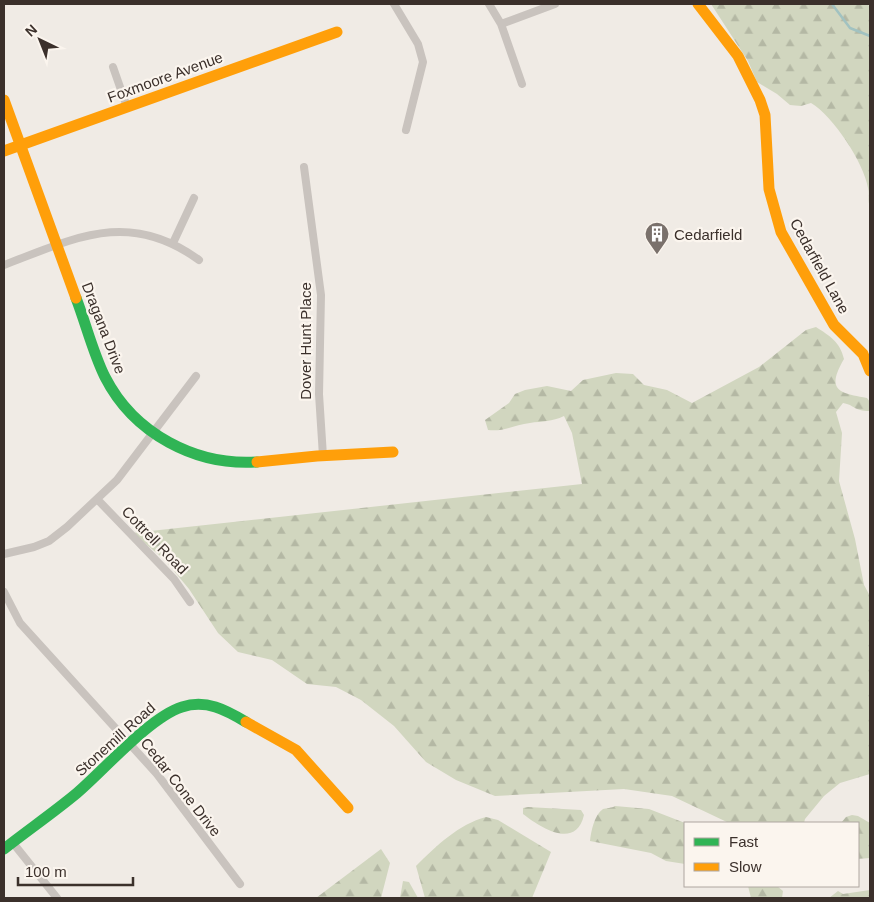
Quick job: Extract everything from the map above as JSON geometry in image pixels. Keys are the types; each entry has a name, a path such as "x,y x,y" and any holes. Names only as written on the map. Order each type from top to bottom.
{"street":[{"path":"394,4 418,44 423,62 406,130"},
{"path":"489,4 501,24 522,84"},
{"path":"501,24 555,4"},
{"name":"Cedarfield Lane","path":"698,4 735,53 760,99 765,115 771,200 783,238 834,325 863,354 870,371"},
{"name":"Foxmoore Avenue","path":"4,151 337,32"},
{"path":"113,68 126,106"},
{"name":"Dragana Drive","path":"4,100 105,377 128,411 153,433 187,452 218,461 254,462 393,452"},
{"name":"Dover Hunt Place","path":"304,167 321,296 319,403 323,456"},
{"path":"173,243 194,198"},
{"path":"4,265 56,245 94,234 117,232 147,235 173,243 199,260"},
{"path":"4,554 26,549 49,540 67,527 117,480 196,376"},
{"name":"Cottrell Road","path":"97,499 174,579 190,602"},
{"name":"Cedar Cone Drive","path":"4,592 20,623 157,774 240,884"},
{"name":"Stonemill Road","path":"8,846 78,793 158,720 181,706 209,704 222,707 296,750 318,772 348,808"},
{"path":"8,846 57,898"}],"green space":[{"path":"711,4 866,4 870,6 870,207 865,178 854,154 838,129 820,109 811,103 801,106 790,105 777,94 757,82 748,61"},
{"path":"816,327 834,340 840,348 844,359 836,377 838,388 842,392 867,398 870,402 870,411 860,410 843,403 836,412 842,433 839,481 855,539 864,585 870,596 870,774 840,783 824,796 804,822 727,822 672,796 624,789 495,796 456,780 426,762 394,726 361,700 336,687 307,684 272,660 238,652 218,633 189,589 164,559 132,533 582,484 572,433 564,416 493,430 488,430 485,420 509,403 515,394 525,390 547,386 571,391 583,380 616,373 633,374 644,385 667,390 692,403 759,367 806,330"},
{"path":"612,807 649,809 684,823 684,864 666,861 651,853 590,841 597,815 603,809"},
{"path":"523,808 581,810 584,815 580,826 574,832 566,834 557,833 539,825 523,814"},
{"path":"858,816 870,823 870,858 859,859 859,822 842,822 846,817"},
{"path":"486,817 498,820 551,852 532,898 425,898 416,866 457,830"},
{"path":"381,849 390,863 381,898 316,898"},
{"path":"403,881 409,882 418,898 400,898"},
{"path":"748,887 778,887 783,891 782,898 751,898"},
{"path":"870,890 870,898 829,898 838,891 843,894"}],"waterway":[{"path":"832,4 850,28 870,36"}],"traffic: fast":[{"path":"76,298 105,377 117,397 132,415 150,430 190,452 234,462 257,462"},
{"path":"4,849 59,808 128,745 156,721 169,713 191,705 208,705 231,713 246,722"}],"traffic: slow":[{"path":"698,4 738,56 760,100 765,115 769,189 781,232 834,325 863,354 870,371"},
{"path":"4,151 337,32"},
{"path":"4,100 76,298"},
{"path":"257,462 317,456 393,452"},
{"path":"246,722 296,750 348,808"}],"place":[{"name":"Cedarfield","path":"657,255"}]}
